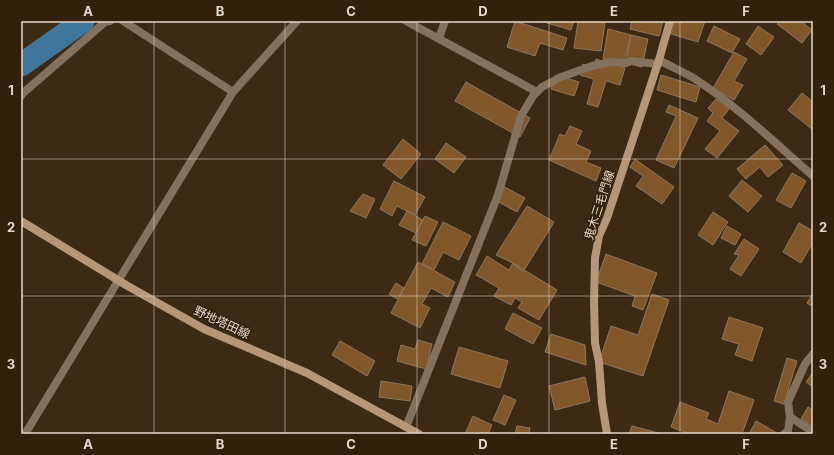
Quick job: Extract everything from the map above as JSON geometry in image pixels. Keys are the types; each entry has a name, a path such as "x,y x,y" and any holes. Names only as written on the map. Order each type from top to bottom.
{"main road":[{"name":"鬼木三毛門線","path":"607,434 602,403 599,362 595,343 595,258 599,236 611,206 670,21"},
{"name":"野地塔田線","path":"21,221 119,281 204,329 307,373 418,434"}],"street":[{"path":"21,96 105,22 110,21"},
{"path":"124,21 233,92"},
{"path":"25,434 233,92 296,21"},
{"path":"406,21 537,92"},
{"path":"439,38 445,21"},
{"path":"406,427 498,195 521,116 533,96 542,87 561,77 592,66 612,62 658,62 691,77 714,93 746,118 813,176"},
{"path":"784,434 788,431 790,417 788,402 805,364 813,354"},
{"path":"790,417 813,432"}],"building":[{"path":"515,21 567,38 563,50 540,43 535,56 507,47"},
{"path":"540,21 574,21 571,30"},
{"path":"578,21 605,22 601,51 574,48"},
{"path":"632,21 663,21 659,36 630,29"},
{"path":"675,21 705,21 698,42 671,34"},
{"path":"780,21 801,21 812,30 802,43 777,24"},
{"path":"714,26 740,39 732,53 707,41"},
{"path":"758,26 774,37 761,55 746,44"},
{"path":"608,29 631,35 624,63 603,59"},
{"path":"631,35 648,39 642,67 626,63"},
{"path":"734,52 747,59 734,81 743,85 734,100 713,88"},
{"path":"596,59 625,68 620,85 606,81 598,107 587,104 594,79 580,75 583,64 593,67"},
{"path":"556,75 579,82 574,96 551,89"},
{"path":"661,75 700,87 696,102 657,90"},
{"path":"466,82 530,118 520,137 455,101"},
{"path":"802,93 813,102 813,130 788,110"},
{"path":"716,99 729,109 722,118 739,131 717,158 705,149 720,131 707,121 713,113 708,108"},
{"path":"669,105 698,118 674,168 656,160 676,116 666,112"},
{"path":"570,126 582,131 576,144 591,151 586,162 601,168 596,181 549,160 560,134 565,136"},
{"path":"403,139 421,154 401,179 383,165"},
{"path":"446,143 466,157 454,173 435,159"},
{"path":"765,145 783,165 768,177 760,167 746,179 737,169"},
{"path":"635,159 674,187 662,204 636,186 643,176 630,167"},
{"path":"792,173 806,181 791,208 776,200"},
{"path":"742,180 762,196 748,212 729,196"},
{"path":"394,181 425,197 415,215 397,206 392,216 380,209"},
{"path":"501,185 525,198 517,212 493,199"},
{"path":"363,194 375,199 366,218 350,211"},
{"path":"527,206 554,222 523,272 513,263 496,255"},
{"path":"407,211 423,220 416,233 399,225"},
{"path":"713,212 728,222 713,245 698,235"},
{"path":"425,216 438,222 426,246 412,240"},
{"path":"443,222 471,236 459,260 443,252 434,270 422,264"},
{"path":"799,223 813,231 813,242 801,263 783,252"},
{"path":"727,226 741,234 735,245 721,238"},
{"path":"744,239 759,249 741,276 730,269 739,255 734,254"},
{"path":"606,254 657,273 643,310 632,306 635,296 596,282"},
{"path":"487,256 509,270 513,263 557,290 539,320 518,308 522,302 515,298 511,305 494,296 499,288 476,275"},
{"path":"418,262 455,282 448,297 431,288 422,304 430,308 420,328 391,313"},
{"path":"396,283 404,288 397,299 389,294"},
{"path":"813,293 813,307 807,303"},
{"path":"652,294 669,300 643,376 599,362 611,326 638,335"},
{"path":"513,313 542,328 533,344 505,329"},
{"path":"729,317 763,328 752,361 735,355 739,344 722,339"},
{"path":"551,334 585,345 586,365 545,352"},
{"path":"418,340 432,344 426,369 397,361 401,345 415,349"},
{"path":"340,341 375,361 367,376 332,355"},
{"path":"459,347 508,361 500,388 451,374"},
{"path":"787,358 797,361 784,404 774,401"},
{"path":"813,372 813,387 806,382"},
{"path":"585,377 590,401 555,410 549,386"},
{"path":"381,381 412,386 410,401 379,397"},
{"path":"729,391 754,400 742,434 690,434 671,427 680,402 709,413 706,419 718,424"},
{"path":"504,395 516,400 505,425 493,420"},
{"path":"808,407 813,410 813,427 801,419"},
{"path":"473,416 492,425 488,434 465,434"},
{"path":"756,421 777,433 777,434 749,434"},
{"path":"517,426 530,428 529,434 515,434"},
{"path":"632,426 662,434 629,434"}],"waterway":[{"path":"21,65 83,21"}]}
